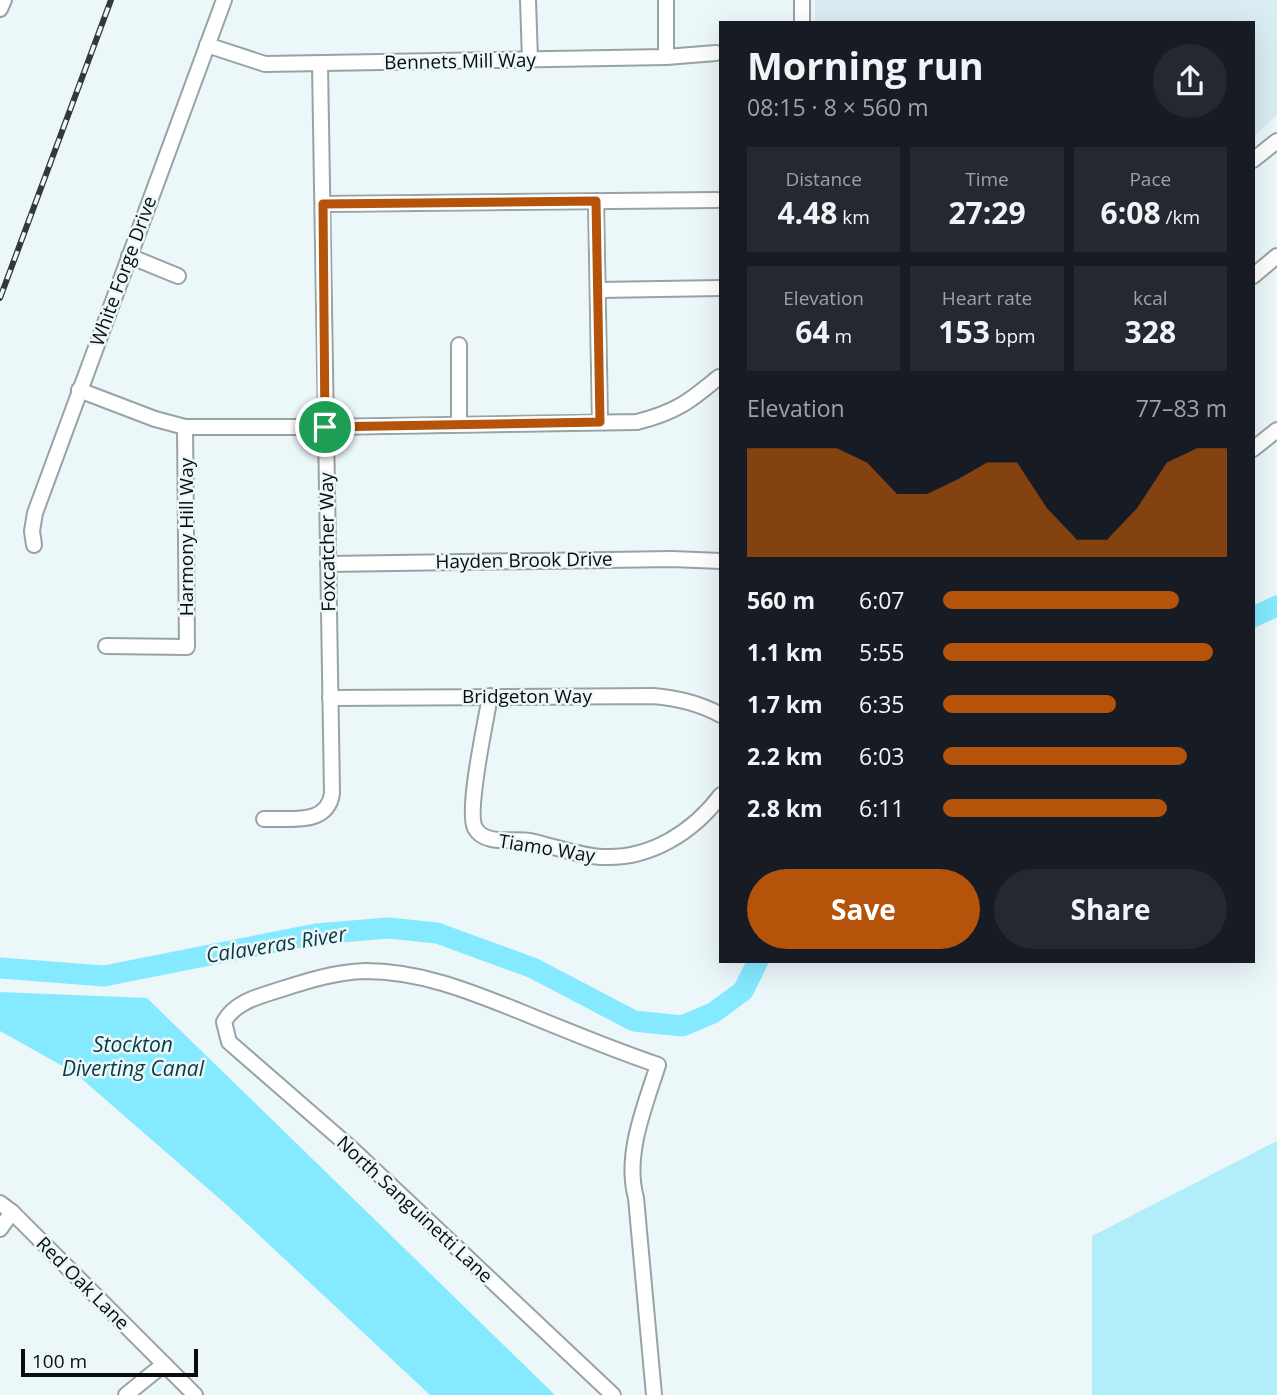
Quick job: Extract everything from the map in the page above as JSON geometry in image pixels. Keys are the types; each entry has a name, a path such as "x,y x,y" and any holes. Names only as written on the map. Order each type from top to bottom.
{"street":[{"path":"0,9 4,0"},
{"name":"White Forge Drive","path":"34,545 32,531 35,513 224,0"},
{"path":"528,0 530,60"},
{"path":"666,0 666,57"},
{"path":"802,0 802,21"},
{"name":"Bennets Mill Way","path":"207,45 265,64 666,57 716,53"},
{"name":"Foxcatcher Way","path":"264,819 316,817 327,808 332,793 320,64"},
{"path":"1255,158 1277,141"},
{"path":"323,204 717,200"},
{"path":"596,201 600,422"},
{"path":"129,256 178,276"},
{"path":"1255,274 1277,256"},
{"path":"599,290 719,288"},
{"path":"459,345 459,424"},
{"path":"79,390 155,419 185,427 637,422 665,415 688,402 719,377"},
{"name":"Harmony Hill Way","path":"106,646 187,647 185,427"},
{"path":"1255,447 1277,430"},
{"name":"Hayden Brook Drive","path":"327,564 658,559 719,561"},
{"name":"Tiamo Way","path":"490,696 472,816 480,834 493,840 528,841 603,857 635,853 653,849 682,834 706,815 719,799"},
{"name":"Bridgeton Way","path":"330,698 653,696 678,698 719,714"},
{"name":"North Sanguinetti Lane","path":"613,1395 352,1149 229,1042 224,1022 228,1014 257,997 316,978 340,973 384,972 416,976 458,987 658,1065 642,1118 632,1176 654,1395"},
{"path":"0,1229 6,1208"},
{"name":"Red Oak Lane","path":"6,1208 195,1395"},
{"path":"126,1395 164,1364"}],"shaded area":[{"path":"815,0 1277,0 1277,115 1255,135 1255,21 815,21"},
{"path":"1277,1141 1277,1395 1092,1395 1092,1236"}],"water":[{"name":"Stockton Diverting Canal","path":"0,992 147,998 555,1395 430,1395 229,1207 75,1073 0,1031"}],"waterway":[{"name":"Calaveras River","path":"1255,616 1277,606"},
{"name":"Calaveras River","path":"0,968 104,976 316,934 388,928 437,933 533,968 634,1021 682,1026 713,1013 743,991 757,963"}],"railway":[{"path":"0,298 111,0"}],"route":[{"path":"596,201 600,422 325,427 323,204 596,201"}]}
